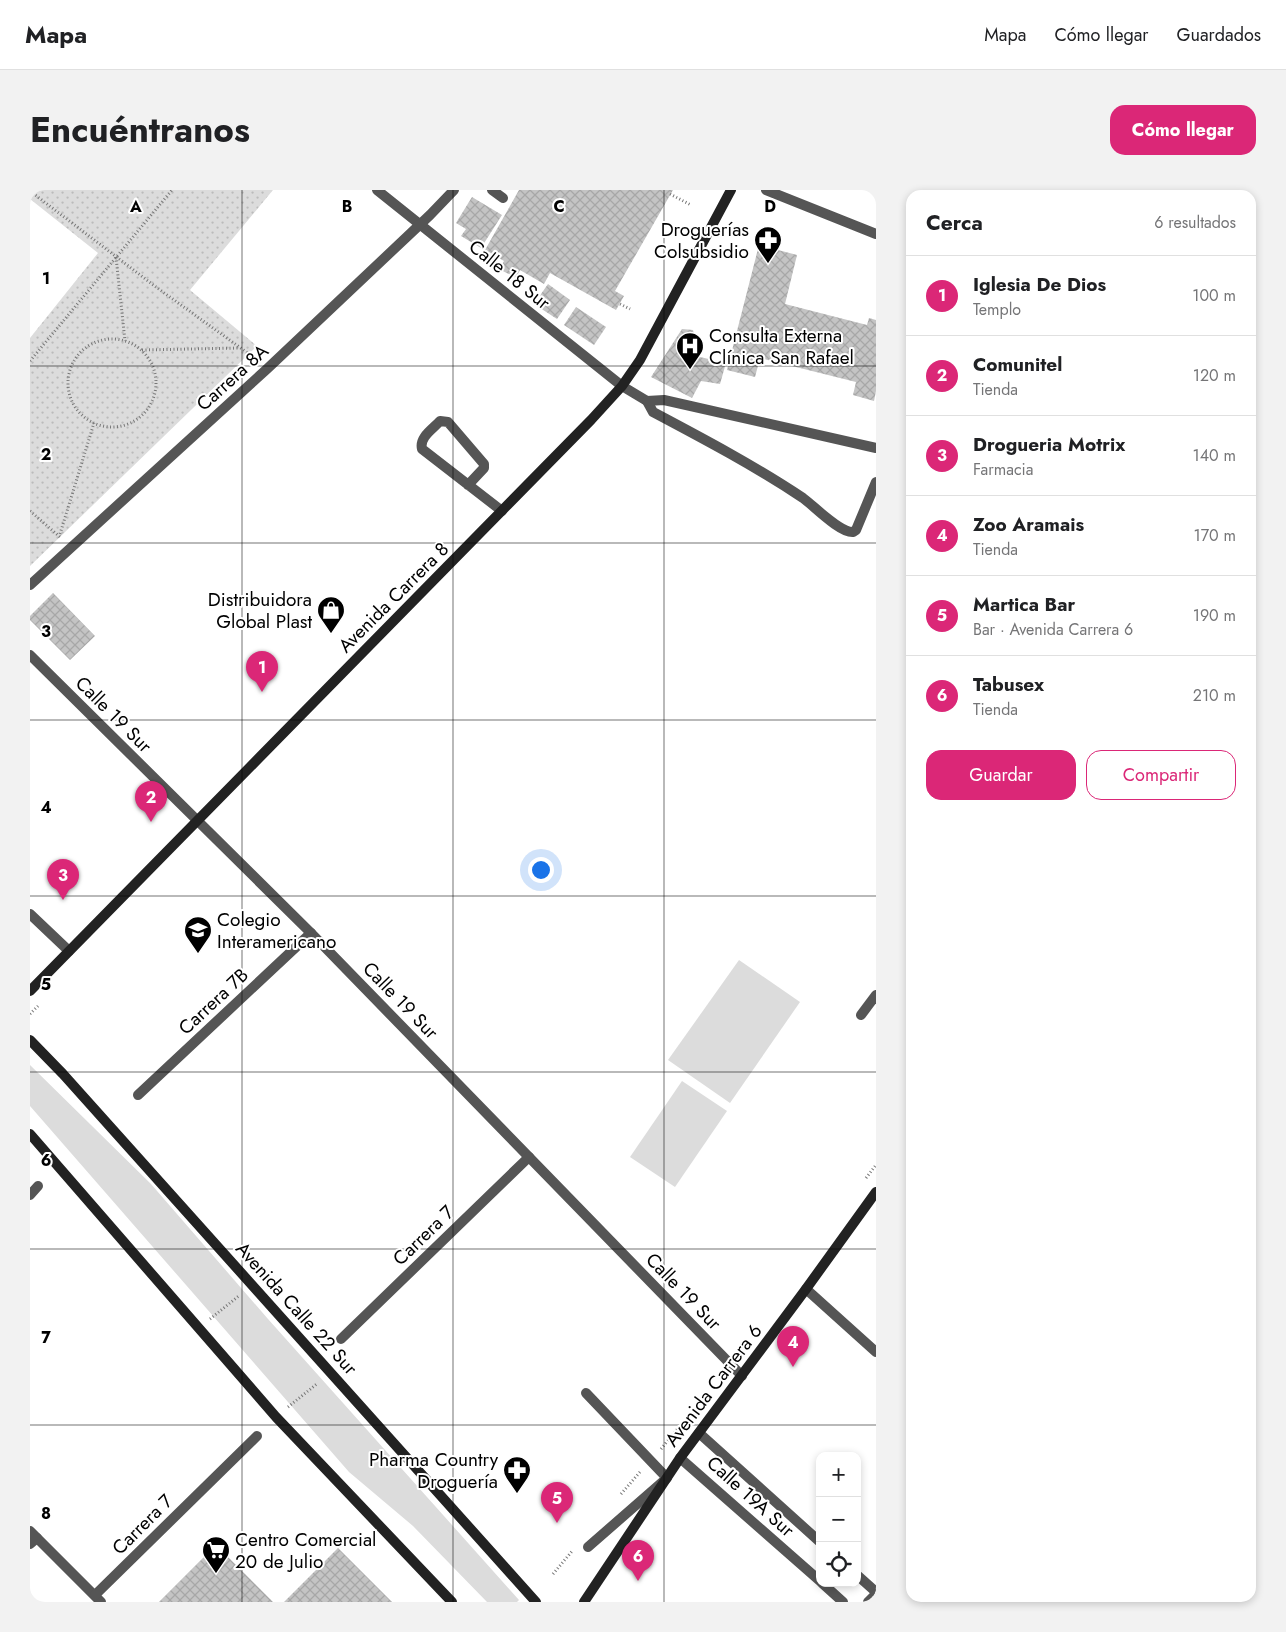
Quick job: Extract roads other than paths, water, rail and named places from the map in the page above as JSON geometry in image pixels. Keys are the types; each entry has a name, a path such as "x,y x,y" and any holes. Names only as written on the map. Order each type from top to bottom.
{"main road":[{"name":"Avenida Carrera 8","path":"30,991 502,511 622,386 640,360 731,190"},
{"name":"Avenida Calle 22 Sur","path":"30,1040 64,1074 536,1602"},
{"path":"30,1134 276,1417 452,1602"},
{"name":"Avenida Carrera 6","path":"584,1602 680,1458 876,1192"}],"street":[{"name":"Calle 18 Sur","path":"377,190 622,386 646,401 653,412 775,479 845,531 853,532 856,530 876,482"},
{"name":"Carrera 8A","path":"30,585 268,368 454,190"},
{"path":"492,190 503,198"},
{"path":"766,190 876,234"},
{"path":"646,401 664,400 876,448"},
{"path":"468,485 484,468 484,464 448,422 440,421 422,440 422,449 468,485 502,511"},
{"name":"Calle 19 Sur","path":"30,655 311,933 742,1376"},
{"path":"30,914 70,951"},
{"name":"Carrera 7B","path":"138,1095 311,933"},
{"path":"861,1016 876,995"},
{"name":"Carrera 7","path":"341,1339 530,1157"},
{"path":"30,1194 38,1186"},
{"path":"806,1289 876,1352"},
{"path":"586,1393 667,1478 588,1547"},
{"name":"Calle 19A Sur","path":"699,1433 816,1538"},
{"name":"Carrera 7","path":"98,1598 257,1436"},
{"name":"Calle 19A Sur","path":"680,1458 816,1578"},
{"path":"32,1538 98,1598"},
{"path":"861,1579 876,1593 868,1602"},
{"name":"Calle 19A Sur","path":"826,1587 843,1602"}],"place":[{"name":"Droguerías Colsubsidio","path":"768,264"},
{"name":"Consulta Externa Clínica San Rafael","path":"690,370"},
{"name":"Distribuidora Global Plast","path":"331,634"},
{"name":"Iglesia De Dios","path":"262,692"},
{"name":"Comunitel","path":"151,822"},
{"name":"Drogueria Motrix","path":"63,900"},
{"name":"Colegio Interamericano","path":"198,954"},
{"name":"Zoo Aramais","path":"793,1367"},
{"name":"Pharma Country Droguería","path":"517,1494"},
{"name":"Martica Bar","path":"557,1523"},
{"name":"Centro Comercial 20 de Julio","path":"216,1574"},
{"name":"Tabusex","path":"638,1581"}]}
